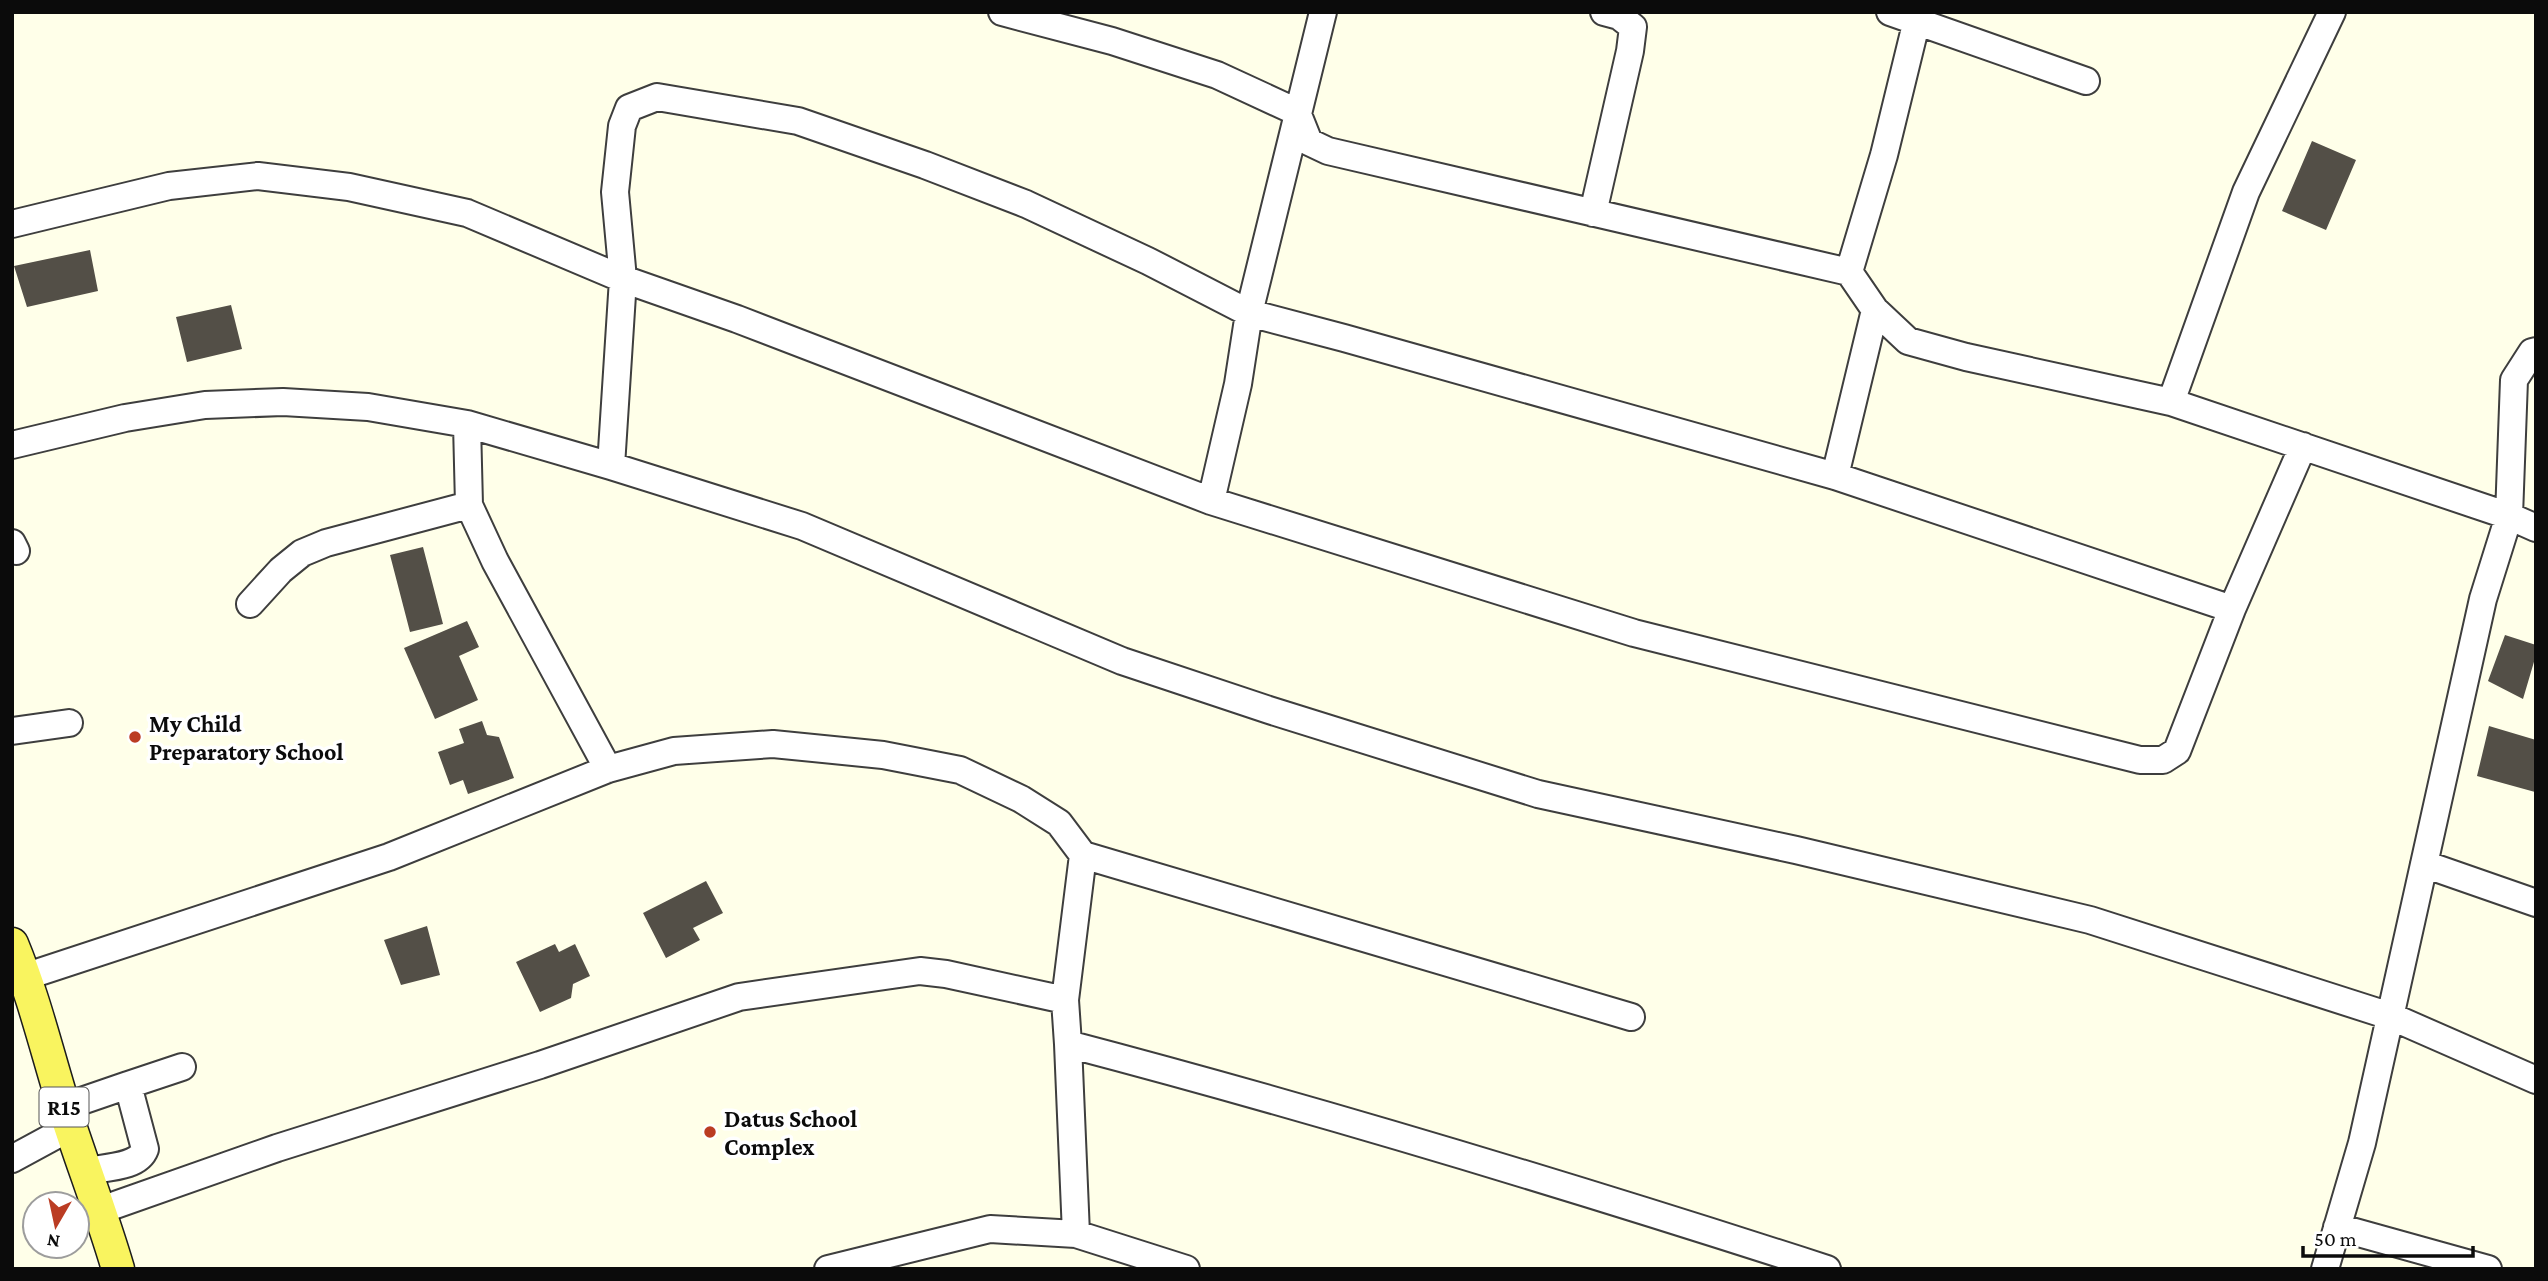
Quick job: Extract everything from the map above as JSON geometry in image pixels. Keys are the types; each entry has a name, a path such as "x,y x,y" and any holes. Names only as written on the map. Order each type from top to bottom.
{"main road":[{"name":"R15","path":"12,944 19,978 102,1210 118,1269"}],"street":[{"path":"1002,12 1112,41 1217,75 1297,112 1309,142 1328,151 1849,272 1875,310 1909,341 2171,401 2509,516 2536,528"},
{"path":"1211,501 1238,384 1249,313 1323,12"},
{"path":"1593,213 1630,51 1633,27 1619,16 1604,12"},
{"path":"1889,12 2086,81"},
{"path":"2171,401 2246,191 2332,12"},
{"path":"1849,272 1884,155 1917,20"},
{"path":"611,466 623,279 615,192 622,126 629,108 657,97 798,121 925,165 1026,204 1148,261 1249,313 1835,476 2232,609"},
{"path":"12,224 169,186 258,176 349,187 467,213 623,279 737,319 1211,501 1634,633 2140,760 2163,760 2177,751 2232,609 2303,446"},
{"path":"1835,476 1875,310"},
{"path":"2325,1269 2362,1143 2483,599 2509,516 2514,380 2532,352 2536,351"},
{"path":"12,445 125,418 205,405 283,402 368,407 467,424 802,526 1122,661 1269,710 1538,794 1796,850 2090,920 2390,1016 2536,1080"},
{"path":"467,424 469,505 495,561 608,769"},
{"path":"250,604 281,570 302,553 326,543 469,505"},
{"path":"12,731 69,723"},
{"path":"19,978 389,858 608,769 674,751 773,744 896,758 960,769 1021,799 1059,823 1083,855 1631,1017"},
{"path":"1076,1234 1065,1000 1083,855"},
{"path":"2424,864 2536,903"},
{"path":"102,1210 277,1148 540,1065 739,997 920,971 946,974 1065,1000"},
{"path":"1068,1044 1231,1087 1827,1269"},
{"path":"12,1159 67,1117 128,1085 182,1067"},
{"path":"86,1171 136,1161 142,1156 145,1149 128,1085"},
{"path":"2337,1227 2488,1269"},
{"path":"828,1269 990,1229 1076,1234 1186,1269"}],"building":[{"path":"2312,141 2356,160 2326,230 2282,211"},
{"path":"90,250 98,291 27,307 14,266"},
{"path":"231,305 242,349 187,362 176,317"},
{"path":"423,547 443,624 410,632 390,555"},
{"path":"467,621 479,647 459,656 478,700 435,719 404,648"},
{"path":"2505,635 2536,645 2536,655 2523,699 2488,681"},
{"path":"482,721 487,735 499,737 514,778 468,794 463,780 450,785 438,752 464,743 459,729"},
{"path":"2489,726 2536,740 2535,792 2477,776"},
{"path":"706,881 723,913 693,928 700,940 666,958 643,913"},
{"path":"427,926 440,975 401,985 384,940"},
{"path":"555,944 559,952 575,944 590,976 573,984 571,998 540,1012 516,962"}],"place":[{"name":"My Child Preparatory School","path":"135,737"},
{"name":"Datus School Complex","path":"710,1132"}]}
